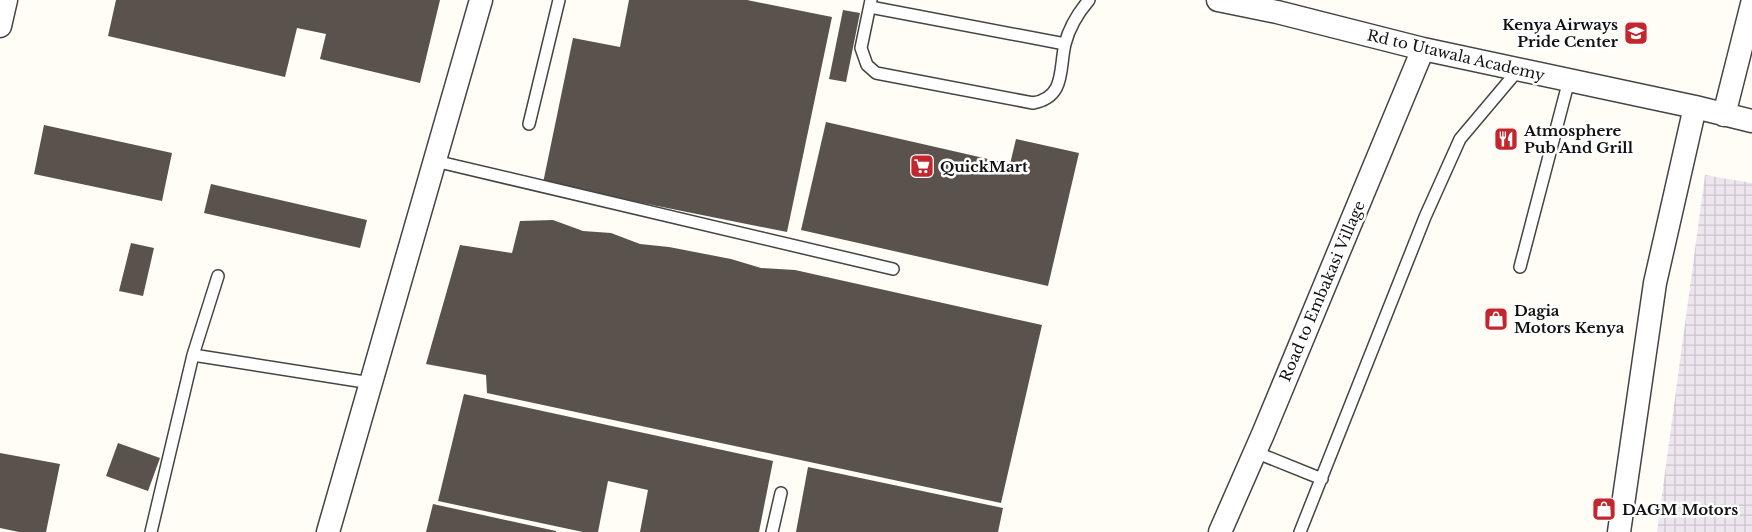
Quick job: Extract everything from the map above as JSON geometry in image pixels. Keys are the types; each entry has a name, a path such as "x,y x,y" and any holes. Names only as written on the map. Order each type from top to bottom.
{"street":[{"path":"0,26 6,0"},
{"path":"328,532 481,0"},
{"name":"Rd to Utawala Academy","path":"1218,0 1278,12 1423,49 1695,106 1752,121"},
{"path":"1724,115 1752,4"},
{"name":"Road to Embakasi Village","path":"1220,532 1423,49"},
{"path":"1619,532 1655,283 1695,106"}],"lane":[{"path":"529,124 559,0"},
{"path":"1065,44 870,4 861,48 867,65 876,73 1034,103 1043,102 1052,95 1059,84 1065,44 1072,25 1088,0"},
{"path":"1300,532 1425,217 1460,139 1518,69"},
{"path":"1520,267 1569,80"},
{"path":"434,161 893,269"},
{"path":"151,532 193,355 218,276"},
{"path":"193,355 371,383"},
{"path":"1255,452 1322,479"},
{"path":"772,532 781,493"}],"shaded area":[{"path":"1705,175 1752,183 1752,532 1657,532"}],"building":[{"path":"116,0 440,0 420,83 320,59 326,34 297,28 285,77 108,36"},
{"path":"629,0 747,0 832,17 787,232 543,183 573,38 620,47"},
{"path":"843,10 860,13 846,82 829,79"},
{"path":"826,122 1010,164 1016,139 1079,153 1048,286 801,230"},
{"path":"44,125 172,153 162,201 34,174"},
{"path":"211,184 367,220 360,248 204,213"},
{"path":"553,220 583,231 611,233 640,244 669,247 731,259 761,268 795,270 1042,325 1001,503 487,393 486,375 426,364 460,245 512,253 520,221"},
{"path":"131,243 154,248 143,296 119,291"},
{"path":"464,394 773,461 759,532 640,532 648,490 608,481 598,532 583,532 438,501"},
{"path":"118,443 160,458 148,491 106,476"},
{"path":"0,453 60,464 46,532 19,532 0,528"},
{"path":"808,467 1003,508 998,532 796,532"},
{"path":"433,504 556,531 556,532 426,532"}],"place":[{"name":"Kenya Airways Pride Center","path":"1636,33"},
{"name":"Atmosphere Pub And Grill","path":"1506,139"},
{"name":"QuickMart","path":"922,166"},
{"name":"Dagia Motors Kenya","path":"1496,319"},
{"name":"DAGM Motors","path":"1604,509"}]}
